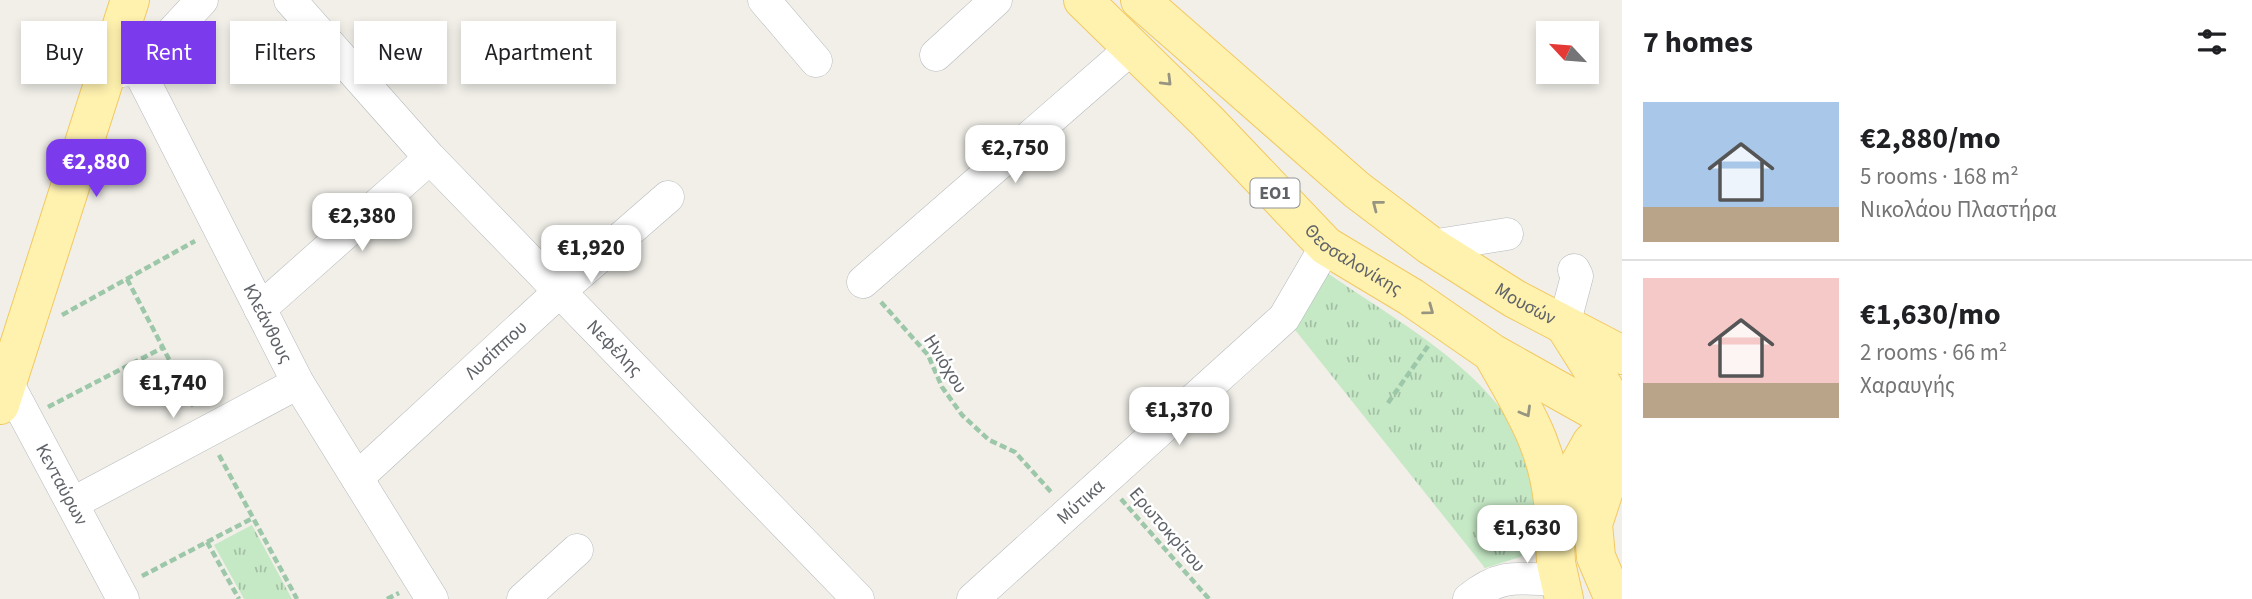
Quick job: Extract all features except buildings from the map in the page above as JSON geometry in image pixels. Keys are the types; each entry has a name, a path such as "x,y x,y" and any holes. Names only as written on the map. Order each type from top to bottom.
{"main road":[{"name":"Θεσσαλονίκης","path":"1083,0 1133,47 1326,246 1411,297 1492,353"},
{"path":"1140,0 1357,190 1432,246"},
{"path":"6,394 30,307 121,74"},
{"name":"Μουσών","path":"1432,246 1515,299 1622,355"},
{"path":"1564,325 1611,396 1619,422 1616,452 1594,515 1594,537 1602,574 1614,599"},
{"path":"1492,353 1534,427 1545,456 1552,481 1561,589"},
{"name":"ΕΟ1","path":"1492,353 1619,422"},
{"path":"1554,522 1568,484 1592,442 1619,422"},
{"path":"1594,537 1601,516 1622,493"}],"street":[{"path":"178,21 202,0"},
{"name":"Νεφέλης","path":"290,0 430,158 858,599"},
{"path":"764,0 816,61"},
{"path":"936,55 996,0"},
{"path":"863,282 1133,47"},
{"name":"Κλεάνθους","path":"130,84 220,227 298,383 432,599"},
{"path":"260,309 430,158"},
{"name":"Λυσίππου","path":"357,478 560,291 668,197"},
{"path":"1432,246 1507,233"},
{"name":"Μύτικα","path":"972,599 1284,318 1326,246"},
{"path":"1564,325 1577,276 1574,270"},
{"path":"72,503 298,383"},
{"name":"Κενταύρων","path":"6,394 72,503 120,594"},
{"path":"523,599 577,550"},
{"path":"1469,599 1489,583 1504,579 1561,589"}],"path":[{"path":"30,307 60,316 220,227"},
{"path":"127,279 297,599"},
{"name":"Ηνιόχου","path":"863,282 928,355 942,387 962,415 989,440 1015,452 1069,512"},
{"path":"1388,403 1445,322"},
{"path":"6,394 162,348"},
{"name":"Ερωτοκρίτου","path":"1104,480 1209,599"},
{"path":"120,594 253,518"},
{"path":"207,542 239,599"}],"green space":[{"path":"1326,272 1407,326 1462,368 1486,391 1506,416 1521,442 1529,467 1535,547 1520,557 1485,568 1288,321"},
{"path":"252,525 292,599 244,599 214,545"}]}
